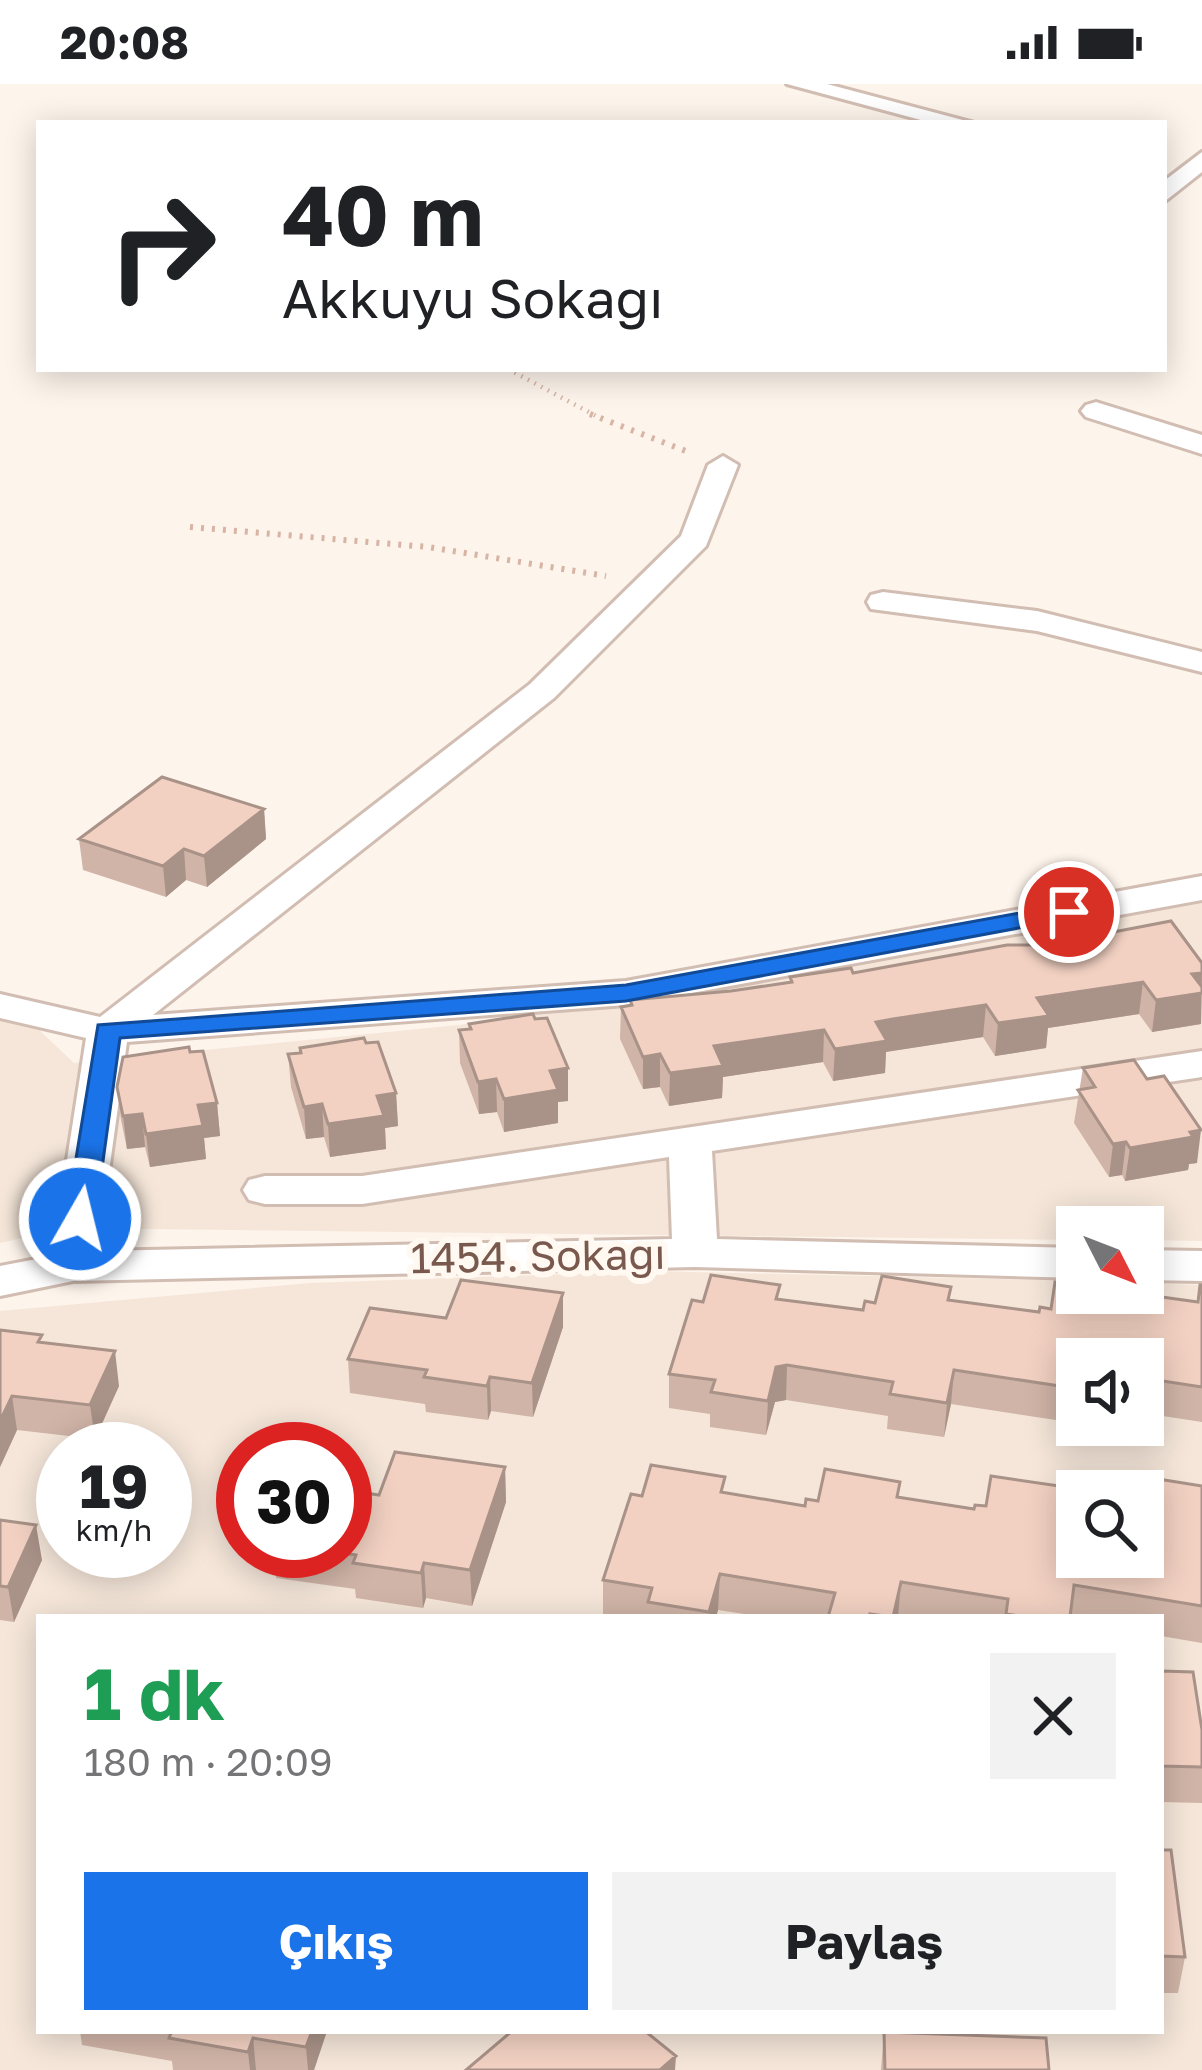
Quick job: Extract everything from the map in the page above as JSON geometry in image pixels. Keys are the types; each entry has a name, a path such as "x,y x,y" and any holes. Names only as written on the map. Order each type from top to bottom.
{"street":[{"path":"798,84 949,120"},
{"path":"1167,191 1189,170"},
{"path":"1096,411 1202,445"},
{"path":"73,1266 108,1031 542,691 695,539 723,465"},
{"path":"883,602 1037,621 1202,662"},
{"path":"0,1006 108,1031 626,993 1202,888"},
{"path":"265,1190 362,1190 1202,1064"},
{"path":"690,1141 695,1253"},
{"name":"1454. Sokağı","path":"0,1281 73,1266 695,1253 1056,1262"},
{"path":"1164,1265 1202,1266"}],"path":[{"path":"513,372 567,405 723,465"},
{"path":"190,527 428,547 650,584"}],"shaded area":[{"path":"1202,899 1202,1241 1164,1240 1164,1206 1056,1206 1056,1240 67,1228 0,1243 0,1014 36,1027 74,1063 459,1025"},
{"path":"650,1271 1056,1281 1056,1314 1164,1314 1164,1284 1202,1285 1202,2070 0,2070 0,1311 310,1283"}],"building":[{"path":"162,777 264,809 204,856 184,849 163,866 79,839"},
{"path":"1171,921 1202,963 1202,973 1192,974 1202,993 1156,1000 1143,982 1037,998 1049,1016 998,1023 986,1005 876,1022 887,1041 835,1049 824,1030 714,1046 723,1066 670,1073 660,1054 643,1057 621,1007 632,1005 630,1000 731,991 792,982 790,977 851,968 853,973 1007,945 1046,945"},
{"path":"533,1014 535,1019 547,1018 568,1068 550,1071 558,1090 504,1099 496,1079 478,1082 459,1030 471,1029 469,1024"},
{"path":"364,1038 366,1043 378,1042 396,1093 377,1096 384,1116 328,1124 322,1104 304,1107 288,1054"},
{"path":"189,1047 190,1052 203,1051 217,1103 198,1105 203,1126 146,1134 142,1114 123,1116 117,1087 123,1057"},
{"path":"1134,1060 1147,1079 1164,1076 1201,1130 1190,1132 1193,1137 1130,1148 1126,1142 1113,1144 1078,1090 1095,1087 1083,1068"},
{"path":"711,1275 780,1285 776,1299 863,1310 865,1301 875,1303 882,1276 951,1287 948,1300 1039,1312 1040,1307 1051,1309 1055,1282 1056,1314 1164,1314 1164,1297 1198,1302 1202,1285 1202,1387 1164,1381 1164,1338 1056,1338 1056,1385 954,1370 947,1403 890,1394 893,1382 787,1365 776,1367 768,1401 711,1392 715,1380 669,1374 692,1300 703,1302"},
{"path":"461,1280 563,1293 532,1383 490,1377 487,1386 424,1377 427,1370 348,1359 370,1308 446,1318"},
{"path":"0,1330 42,1335 38,1342 115,1351 90,1405 12,1396 0,1421"},
{"path":"395,1452 505,1467 470,1570 424,1563 421,1573 372,1566 372,1494 379,1495"},
{"path":"651,1465 725,1477 721,1492 805,1506 806,1499 818,1501 825,1469 900,1482 897,1497 974,1509 975,1505 986,1506 991,1476 1056,1486 1056,1578 1164,1578 1164,1480 1202,1486 1202,1606 1074,1585 1070,1614 1006,1614 1008,1599 901,1582 894,1614 829,1614 835,1593 720,1574 709,1612 648,1602 652,1588 603,1580 631,1494 642,1496"},
{"path":"0,1520 36,1525 8,1587 0,1586"},
{"path":"1164,1671 1193,1672 1202,1767 1164,1766"},
{"path":"1164,1850 1171,1850 1185,1957 1164,1956"},
{"path":"171,2034 311,2034 306,2047 253,2038 248,2052 169,2038"},
{"path":"508,2034 649,2034 676,2056 660,2070 466,2070"},
{"path":"884,2034 1046,2038 1049,2070 885,2070"}],"route":[{"path":"80,1219 108,1031 626,993 1069,912"}]}
